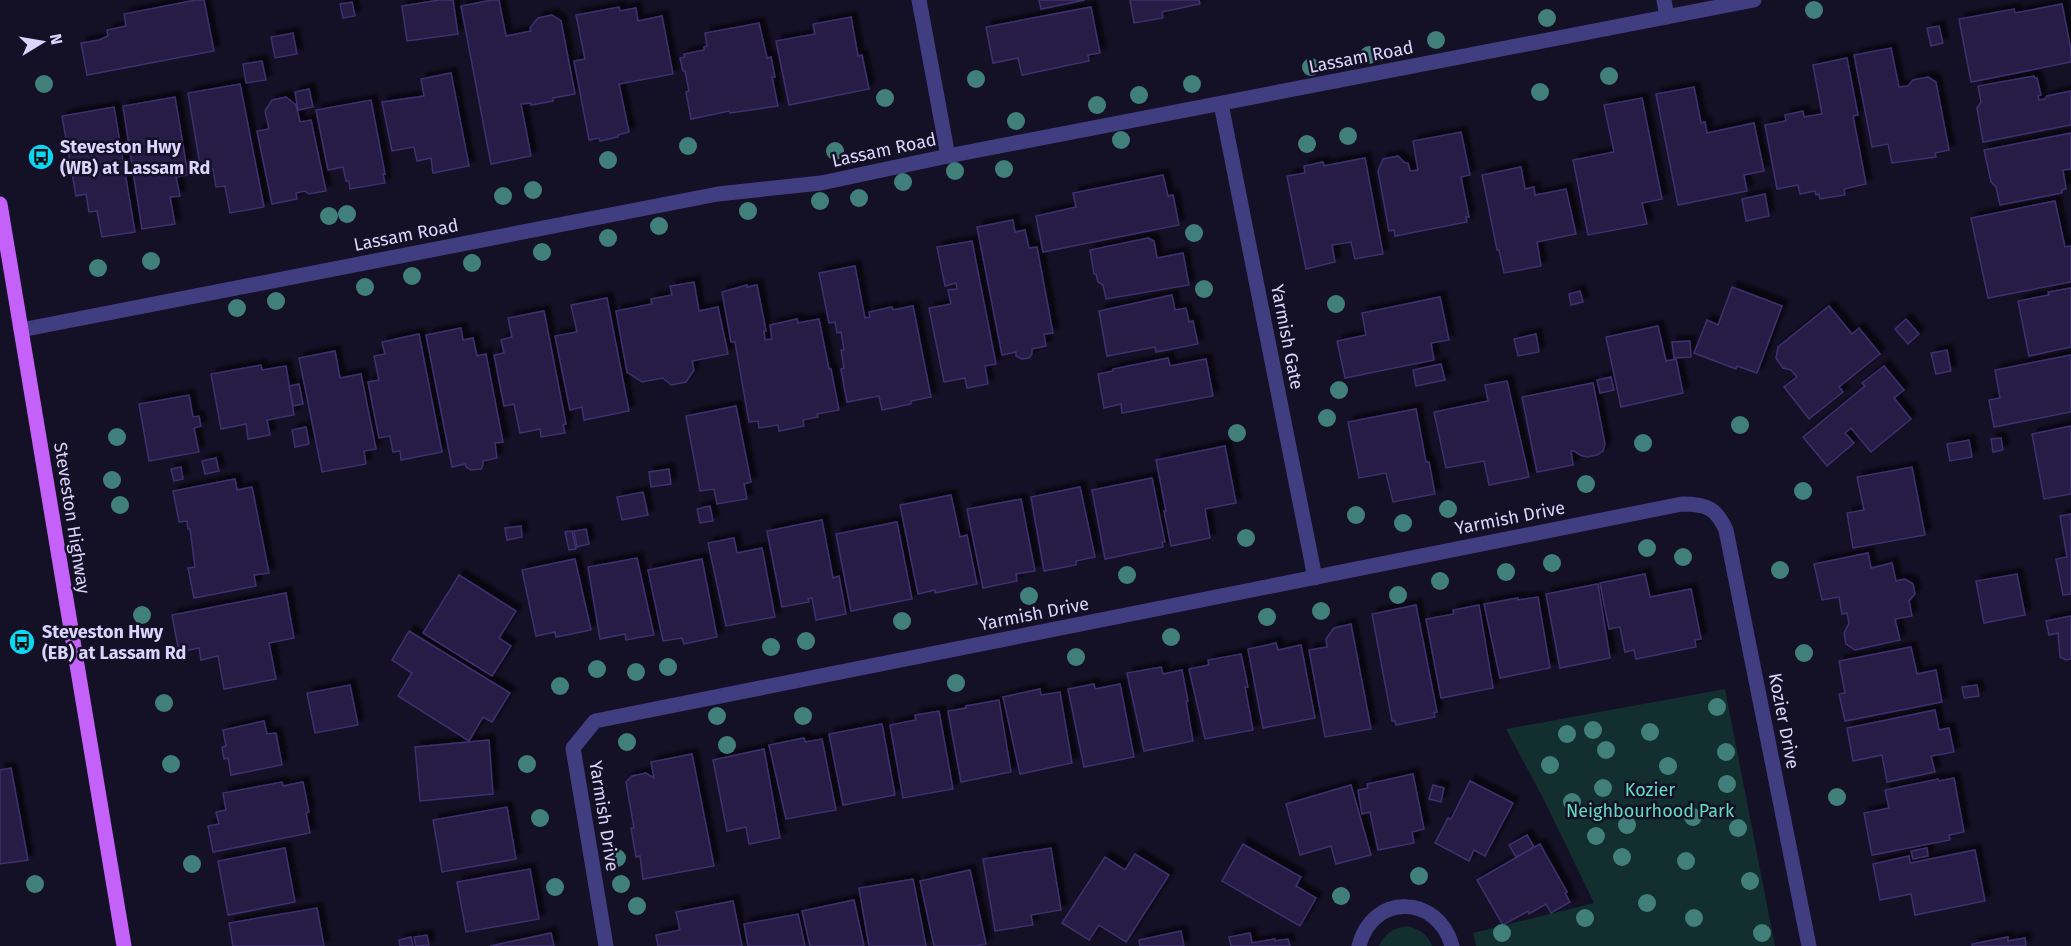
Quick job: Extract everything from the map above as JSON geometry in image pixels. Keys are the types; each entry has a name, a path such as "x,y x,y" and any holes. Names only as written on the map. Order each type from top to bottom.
{"main road":[{"name":"Steveston Highway","path":"0,204 124,946"}],"street":[{"path":"919,0 948,156"},
{"path":"1664,0 1667,17"},
{"name":"Lassam Road","path":"21,330 718,194 821,183 948,156 1754,0"},
{"name":"Yarmish Gate","path":"1221,104 1315,578"},
{"name":"Yarmish Drive","path":"606,946 573,748 595,721 1668,506 1698,504 1710,508"},
{"name":"Kozier Drive","path":"1710,508 1721,519 1730,546 1809,946"},
{"path":"1359,946 1361,935 1369,923 1381,913 1409,906 1425,911 1439,920 1448,933 1452,946"}],"green space":[{"name":"Kozier Neighbourhood Park","path":"1725,689 1775,946 1476,946 1473,933 1594,903 1543,798 1506,729"},
{"path":"1407,926 1422,933 1432,946 1379,946 1390,932"}],"building":[{"path":"204,0 214,51 87,75 81,43 99,40 108,36 107,30 126,26 124,14"},
{"path":"453,0 458,34 407,41 402,6"},
{"path":"499,0 506,36 531,31 530,28 538,18 552,15 561,21 575,94 553,98 553,101 531,105 531,103 521,104 531,156 491,164 461,6"},
{"path":"1039,0 1085,0 1041,9"},
{"path":"1130,0 1199,0 1200,4 1162,12 1163,18 1134,23"},
{"path":"352,2 355,16 343,18 340,4"},
{"path":"2062,4 2071,50 2071,62 1971,82 1959,19 2014,9 2015,13"},
{"path":"619,7 620,11 636,8 638,21 662,16 673,74 619,84 629,132 600,141 599,138 589,140 574,61 585,59 576,15"},
{"path":"1091,7 1100,53 1088,55 1089,61 1022,75 1018,58 993,63 986,27"},
{"path":"851,17 858,56 862,55 869,89 789,105 776,41 815,34 813,24"},
{"path":"759,23 767,58 771,57 775,77 772,77 778,106 730,113 729,111 691,119 686,92 689,91 680,58 685,57 684,54 704,50 707,46 705,33"},
{"path":"1939,26 1943,43 1931,46 1927,28"},
{"path":"293,33 297,54 275,58 271,37"},
{"path":"1891,48 1899,87 1908,86 1913,80 1928,77 1936,82 1949,150 1935,153 1936,157 1892,163 1888,144 1872,147 1854,55"},
{"path":"1847,58 1858,115 1853,116 1866,184 1844,189 1845,195 1820,199 1819,194 1816,195 1815,191 1800,194 1798,185 1777,189 1765,125 1786,121 1785,115 1803,111 1804,117 1822,114 1813,65"},
{"path":"262,61 266,80 246,83 243,64"},
{"path":"451,73 469,166 433,173 431,158 417,161 414,147 392,151 382,102 424,96 421,79"},
{"path":"2034,76 2037,78 2041,95 2038,96 2039,100 2071,91 2071,125 1983,142 1977,108 1981,102 1978,86"},
{"path":"240,84 264,207 230,213 225,186 216,187 213,169 201,171 188,93"},
{"path":"1694,87 1701,123 1705,122 1707,133 1754,123 1764,171 1744,175 1747,191 1678,205 1656,94"},
{"path":"309,89 313,107 298,110 295,92"},
{"path":"175,97 188,175 176,177 180,196 170,197 175,224 142,229 123,106"},
{"path":"286,97 296,105 300,122 311,120 326,191 309,194 305,191 296,193 297,199 272,204 257,131 269,129 265,111 272,100"},
{"path":"1642,98 1662,199 1642,203 1647,224 1588,235 1573,160 1614,152 1604,105"},
{"path":"371,100 385,183 350,189 343,167 328,170 316,110"},
{"path":"114,107 135,232 102,237 97,211 89,212 86,194 76,196 62,116"},
{"path":"1461,132 1470,175 1461,177 1469,217 1466,217 1467,222 1395,236 1394,230 1389,231 1378,171 1383,159 1398,156 1408,163 1410,171 1418,170 1413,141"},
{"path":"2071,133 2071,169 2063,170 2066,189 2062,190 2062,193 2000,205 1996,187 1991,182 1984,150"},
{"path":"1365,158 1383,254 1355,259 1351,242 1332,245 1335,262 1306,269 1287,176 1305,173 1304,166 1323,162 1324,166"},
{"path":"1521,167 1525,189 1534,187 1535,195 1566,189 1576,234 1537,242 1541,266 1504,273 1482,175"},
{"path":"1163,175 1168,196 1173,195 1179,225 1043,252 1036,216 1076,207 1073,193"},
{"path":"1765,194 1769,216 1746,221 1742,199"},
{"path":"2055,201 2065,247 2071,246 2071,282 1988,298 1971,218"},
{"path":"1013,220 1015,232 1025,230 1029,248 1037,247 1053,333 1044,334 1046,346 1032,349 1029,358 1022,359 1016,356 1016,352 1002,355 977,227"},
{"path":"1148,238 1154,241 1157,258 1183,253 1189,285 1106,299 1103,285 1098,282 1094,274 1090,250"},
{"path":"972,241 996,364 985,366 988,384 967,388 965,378 944,382 929,308 951,304 948,290 957,289 956,283 945,286 937,247"},
{"path":"855,266 865,318 870,317 869,312 892,307 893,310 913,306 931,397 882,410 879,396 847,402 841,369 844,368 841,350 844,350 841,332 837,333 835,322 829,323 819,273"},
{"path":"694,282 699,311 718,307 728,354 692,361 694,370 686,382 671,385 663,378 642,382 627,372 616,311 652,304 651,299 672,295 670,286"},
{"path":"747,285 747,287 757,285 766,331 764,331 765,340 772,339 770,325 797,319 798,323 819,319 839,410 817,414 818,417 803,420 804,426 779,431 778,425 759,428 758,421 749,422 735,342 731,342 722,292"},
{"path":"1732,287 1782,306 1757,373 1737,366 1736,369 1694,353 1707,320 1718,325"},
{"path":"2071,288 2071,347 2029,356 2018,301"},
{"path":"1580,291 1583,302 1571,305 1569,294"},
{"path":"1172,295 1175,310 1186,308 1189,322 1193,321 1198,344 1156,352 1155,347 1107,356 1099,311"},
{"path":"1440,297 1449,340 1431,343 1434,360 1345,378 1337,341 1366,335 1362,313"},
{"path":"607,298 629,411 584,420 582,407 570,410 555,336 577,332 571,305"},
{"path":"1829,306 1852,334 1859,328 1880,354 1839,387 1843,392 1809,419 1784,387 1797,377 1791,370 1783,368 1776,358 1778,347"},
{"path":"544,311 566,424 563,425 565,433 541,437 540,429 520,433 514,404 504,406 494,355 504,353 501,340 512,337 508,318"},
{"path":"1906,319 1919,334 1908,344 1895,329"},
{"path":"1658,326 1666,361 1676,359 1683,393 1621,407 1606,337"},
{"path":"461,328 463,340 473,338 477,356 486,354 503,442 495,443 497,458 483,461 481,469 471,470 465,464 452,467 426,335"},
{"path":"419,334 442,452 401,460 400,451 393,452 390,436 379,438 368,382 379,380 374,356 385,354 382,342"},
{"path":"1536,334 1539,352 1518,356 1514,339"},
{"path":"1690,341 1691,357 1674,358 1672,342"},
{"path":"1947,350 1951,371 1936,374 1931,353"},
{"path":"335,351 340,378 361,374 376,449 364,451 366,464 322,472 299,358"},
{"path":"2071,355 2071,412 1994,427 1989,400 2000,398 1995,370"},
{"path":"1168,358 1170,366 1206,359 1213,396 1122,413 1121,404 1104,408 1098,374"},
{"path":"1441,364 1445,380 1416,386 1413,370"},
{"path":"261,365 262,370 286,366 294,415 267,420 270,435 248,439 246,424 221,429 211,374"},
{"path":"1884,366 1904,390 1894,398 1911,419 1871,452 1851,428 1845,433 1854,443 1827,466 1803,437 1865,386 1862,383"},
{"path":"1611,377 1614,390 1600,393 1597,380"},
{"path":"1507,381 1529,477 1489,485 1484,461 1446,468 1434,412 1488,401 1485,385"},
{"path":"1593,383 1605,444 1603,451 1587,457 1571,451 1573,465 1537,472 1522,397"},
{"path":"299,384 303,404 293,406 289,386"},
{"path":"189,395 193,417 199,416 201,426 194,428 199,452 149,461 139,404"},
{"path":"736,406 751,482 744,484 747,499 717,504 714,489 700,491 686,416"},
{"path":"1416,409 1426,462 1429,462 1435,494 1393,502 1386,473 1359,478 1348,422"},
{"path":"2071,426 2071,494 2044,499 2032,434"},
{"path":"306,427 309,444 295,447 292,430"},
{"path":"2001,438 2003,450 1993,452 1991,439"},
{"path":"1969,440 1972,457 1950,461 1947,444"},
{"path":"1225,446 1236,503 1205,509 1210,538 1171,546 1156,460"},
{"path":"216,458 219,471 205,474 202,461"},
{"path":"181,467 183,479 174,481 171,469"},
{"path":"1912,467 1925,535 1853,548 1847,513 1864,510 1857,477"},
{"path":"669,469 671,484 651,487 649,472"},
{"path":"1152,478 1165,542 1162,542 1163,547 1105,559 1092,490"},
{"path":"235,479 237,490 252,487 269,573 254,575 256,586 194,598 188,568 195,567 190,529 188,529 187,521 179,522 173,491"},
{"path":"1080,487 1095,557 1076,561 1076,565 1044,571 1031,497"},
{"path":"643,492 648,515 622,520 617,497"},
{"path":"951,495 960,537 967,535 977,584 935,593 935,590 918,594 900,505"},
{"path":"1021,499 1035,571 1016,574 1017,581 983,588 967,509"},
{"path":"710,506 713,521 700,523 697,509"},
{"path":"2071,514 2071,594 2063,595 2056,559 2067,557 2060,516"},
{"path":"822,520 833,578 839,576 846,614 816,620 812,598 808,599 809,602 782,607 767,531"},
{"path":"897,522 912,599 851,611 836,534"},
{"path":"521,526 522,537 507,540 505,528"},
{"path":"586,529 589,544 577,547 574,531"},
{"path":"572,531 576,549 569,550 565,532"},
{"path":"734,538 737,553 762,548 775,617 726,626 708,543"},
{"path":"1868,553 1871,568 1892,563 1896,581 1905,579 1913,584 1915,594 1909,601 1912,616 1895,619 1900,640 1855,650 1846,644 1844,633 1849,623 1847,613 1842,614 1839,597 1822,600 1814,564"},
{"path":"637,558 654,635 626,640 625,634 600,639 588,567"},
{"path":"575,559 591,630 556,637 555,632 536,636 522,570"},
{"path":"702,559 717,637 684,644 682,638 663,641 648,570"},
{"path":"1645,574 1650,597 1691,589 1701,639 1695,640 1696,647 1636,659 1634,650 1625,652 1620,627 1609,629 1600,583"},
{"path":"2017,574 2025,615 1984,623 1976,581"},
{"path":"459,575 516,611 499,638 511,646 492,676 423,633"},
{"path":"1598,584 1610,658 1560,668 1546,594"},
{"path":"286,593 294,638 269,643 276,679 224,689 218,656 201,660 199,648 179,652 172,615"},
{"path":"1538,597 1550,668 1500,678 1484,604"},
{"path":"1416,605 1437,712 1434,713 1435,717 1396,725 1395,721 1392,721 1372,614"},
{"path":"1479,605 1493,688 1441,698 1426,619 1454,614 1453,610"},
{"path":"2071,616 2071,659 2066,660 2060,657 2058,633 2049,635 2046,621"},
{"path":"1351,624 1371,729 1325,737 1309,650 1327,647 1326,639 1334,628"},
{"path":"409,631 510,693 492,722 483,717 469,741 398,696 412,673 392,660"},
{"path":"1276,643 1278,650 1301,645 1315,718 1263,728 1248,649"},
{"path":"1911,647 1917,674 1936,670 1942,702 1845,721 1839,694 1845,693 1839,661"},
{"path":"1241,654 1253,730 1205,739 1189,669 1209,665 1208,660"},
{"path":"1161,667 1163,674 1182,670 1193,741 1144,751 1127,673"},
{"path":"1094,684 1095,689 1120,684 1134,757 1084,767 1068,689"},
{"path":"350,685 358,725 315,733 307,693"},
{"path":"1977,685 1979,696 1964,698 1962,687"},
{"path":"1040,689 1041,695 1060,692 1072,763 1020,774 1003,697"},
{"path":"999,700 1011,772 961,782 948,711"},
{"path":"1935,710 1939,730 1949,728 1954,752 1931,756 1935,772 1887,782 1882,755 1853,761 1847,728"},
{"path":"939,711 953,789 903,798 890,725 916,720 915,715"},
{"path":"264,721 267,734 276,733 282,765 231,775 228,758 224,759 222,747 226,746 223,730"},
{"path":"882,724 895,795 843,805 829,734"},
{"path":"804,738 805,742 822,739 836,810 786,819 769,745"},
{"path":"489,740 493,794 420,801 415,747"},
{"path":"764,749 780,838 749,844 746,827 727,831 713,760"},
{"path":"692,754 714,866 643,879 640,856 636,857 631,828 634,828 626,782 632,776 646,773 654,778 651,762"},
{"path":"11,768 28,860 0,864 0,770"},
{"path":"1413,774 1424,829 1412,832 1414,843 1378,850 1370,812 1362,814 1358,790 1368,788 1367,784"},
{"path":"1954,778 1964,832 1949,835 1950,840 1872,855 1864,813 1889,808 1885,790"},
{"path":"1470,781 1513,803 1485,856 1474,850 1469,861 1435,843 1448,818 1451,819"},
{"path":"282,782 283,786 303,782 309,812 306,813 310,833 213,852 208,826 219,824 216,812 226,810 223,793"},
{"path":"1351,785 1371,855 1336,864 1331,846 1300,855 1286,804"},
{"path":"1433,785 1444,788 1441,802 1429,799"},
{"path":"507,807 516,859 442,872 433,820"},
{"path":"1527,835 1534,847 1516,857 1509,845"},
{"path":"1243,844 1301,877 1296,886 1316,898 1300,926 1222,881"},
{"path":"1540,844 1567,892 1565,893 1570,902 1551,913 1546,904 1503,925 1477,880"},
{"path":"285,848 295,902 228,915 218,861"},
{"path":"1051,848 1061,910 1031,915 1033,925 995,931 983,859"},
{"path":"1927,848 1928,856 1913,859 1911,851"},
{"path":"1975,850 1985,901 1915,915 1911,894 1880,900 1873,864 1909,856 1910,863"},
{"path":"1135,854 1169,875 1126,942 1099,925 1089,940 1062,923 1105,857 1125,870"},
{"path":"530,869 539,919 466,932 457,882"},
{"path":"970,870 986,944 934,946 920,881"},
{"path":"913,879 926,946 869,946 859,888"},
{"path":"854,900 864,946 810,946 802,911"},
{"path":"733,901 742,946 658,946 656,935 680,930 676,912"},
{"path":"317,908 324,946 233,946 229,923"},
{"path":"798,914 805,946 748,946 744,924"},
{"path":"1181,931 1184,946 1140,946 1139,940"},
{"path":"551,933 554,946 490,946"},
{"path":"1250,933 1252,943 1288,939 1290,946 1231,946 1229,937"},
{"path":"427,935 429,945 416,946 414,937"},
{"path":"411,937 413,946 400,946 399,940"},
{"path":"2008,937 2008,941 2025,938 2026,946 1972,946 1972,944"}],"place":[{"name":"Steveston Hwy (WB) at Lassam Rd","path":"41,157"},
{"name":"Steveston Hwy (EB) at Lassam Rd","path":"22,642"}]}
